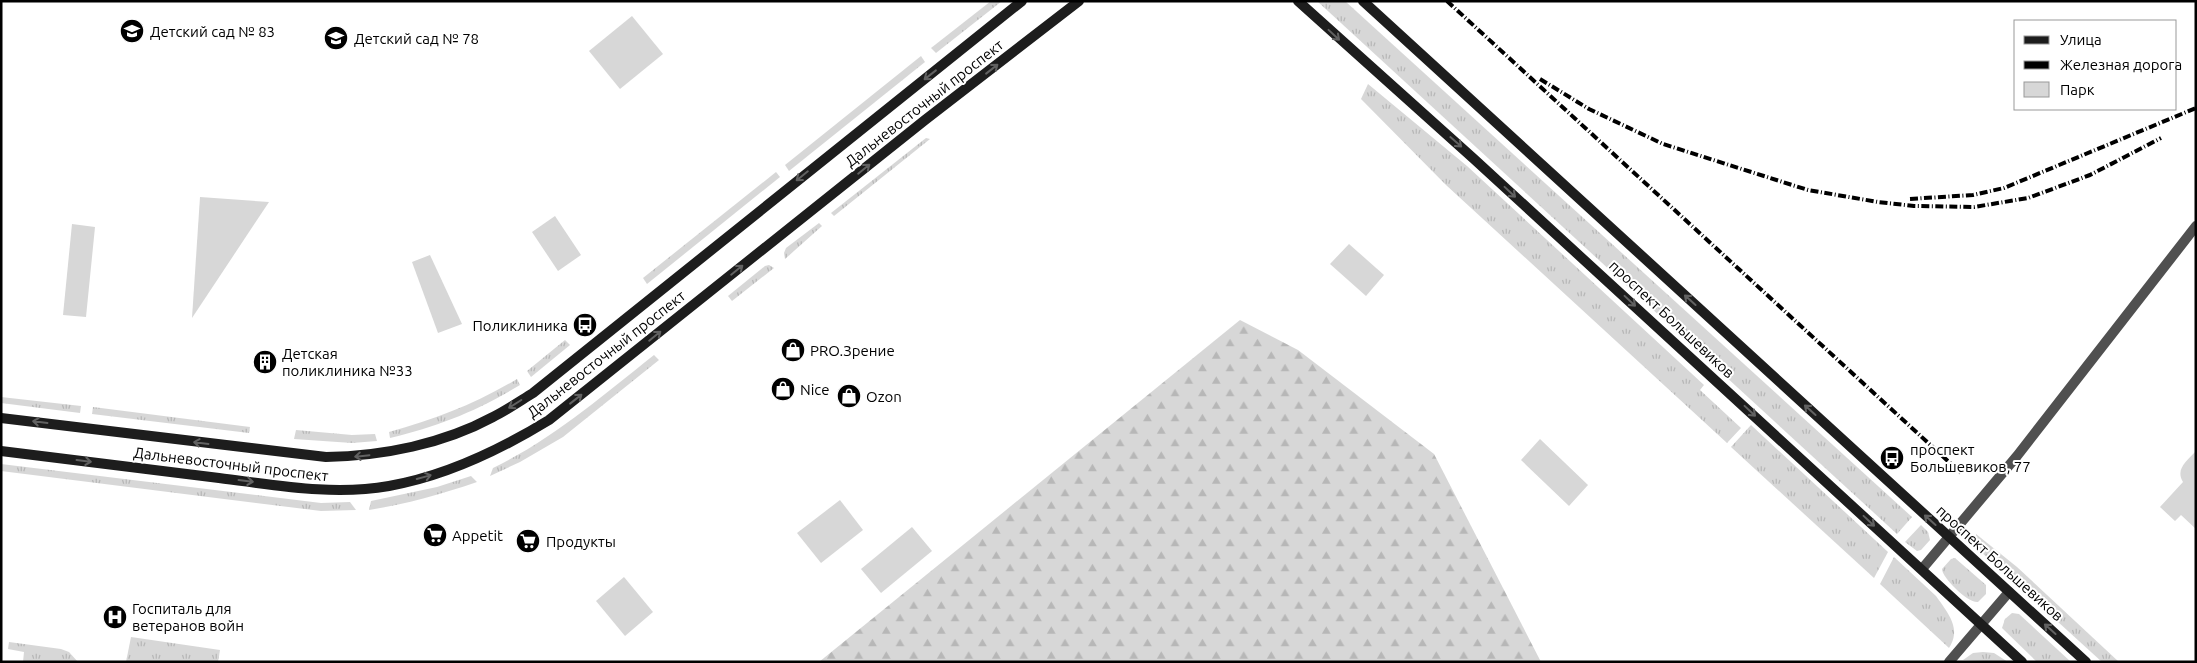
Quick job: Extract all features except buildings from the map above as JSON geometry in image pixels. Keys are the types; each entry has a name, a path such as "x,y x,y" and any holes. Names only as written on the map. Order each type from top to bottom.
{"street":[{"name":"Дальневосточный проспект","path":"1,418 326,457 358,457 385,453 464,431 493,417 533,393 1022,1"},
{"name":"Дальневосточный проспект","path":"1,452 323,491 390,486 434,474 474,460 510,443 549,420 918,126 1079,1"},
{"name":"проспект Большевиков","path":"1298,1 1474,159 2022,662"},
{"name":"проспект Большевиков","path":"1363,1 2086,662"},
{"path":"1922,570 2017,456 2196,226"},
{"path":"1949,662 2009,592"}],"green space":[{"path":"991,1 1002,1 936,53 931,48"},
{"path":"1317,1 1345,1 1912,517 1897,534"},
{"path":"632,16 663,54 620,89 589,51"},
{"path":"921,56 925,62 789,171 785,165"},
{"path":"1368,84 1467,166 1704,385 1700,390 1741,428 1727,443 1446,185 1361,99"},
{"path":"926,138 930,139 834,216 831,213"},
{"path":"776,172 780,177 647,284 643,278"},
{"path":"200,197 269,202 192,318"},
{"path":"555,216 581,255 558,271 532,232"},
{"path":"819,223 822,226 785,259 784,253 786,248"},
{"path":"72,224 95,227 86,317 63,315"},
{"path":"1349,244 1384,275 1366,296 1330,264"},
{"path":"430,255 462,324 438,333 412,262"},
{"path":"769,265 774,268 732,301 728,296 765,266"},
{"path":"1240,320 1298,350 1434,454 1541,662 819,662"},
{"path":"565,340 570,345 531,377 527,371"},
{"path":"654,355 659,360 563,437 520,462 490,476 493,468 557,430"},
{"path":"517,379 520,385 473,410 441,423 390,438 389,432 455,410"},
{"path":"1,397 81,406 80,413 1,403"},
{"path":"93,407 250,427 249,433 92,414"},
{"path":"1751,425 1888,552 1874,578 1731,447"},
{"path":"296,430 352,435 375,434 377,441 352,443 294,439"},
{"path":"1540,439 1588,485 1569,506 1521,460"},
{"path":"2196,451 2196,529 2181,515 2175,521 2160,507 2183,482 2180,473 2181,469"},
{"path":"1,464 321,503 350,502 356,510 321,511 1,471"},
{"path":"471,476 477,482 397,505 369,510 371,501 437,487"},
{"path":"840,500 863,530 821,563 797,533"},
{"path":"1921,525 1928,532 1930,540 1921,550 1917,551 1905,542"},
{"path":"912,527 932,551 881,593 861,569"},
{"path":"1976,534 2017,567 2119,662 2102,662 1980,551 1976,545"},
{"path":"1894,557 1936,596 1949,615 1954,628 1954,634 1949,648 1880,584"},
{"path":"1955,558 1986,585 1986,594 1978,602 1974,602 1963,595 1943,573 1942,569 1951,559"},
{"path":"624,577 653,612 625,636 596,601"},
{"path":"2012,613 2019,614 2071,662 2037,662 2002,628 2005,619"},
{"path":"131,637 220,650 218,662 126,662"},
{"path":"9,642 61,649 69,652 78,662 23,662 24,652 8,649"},
{"path":"1973,653 1994,653 2008,662 1963,660"}],"railway":[{"path":"1447,1 1962,474"},
{"path":"1540,79 1589,109 1663,144 1808,190 1914,206 1974,207 2028,198 2090,175 2161,138"},
{"path":"1910,199 1973,195 2004,188 2196,108"}],"place":[{"name":"Детский сад № 83","path":"132,31"},
{"name":"Детский сад № 78","path":"336,38"},
{"name":"Поликлиника","path":"585,325"},
{"name":"PRO.Зрение","path":"793,350"},
{"name":"Детская поликлиника №33","path":"265,362"},
{"name":"Nice","path":"783,389"},
{"name":"Ozon","path":"849,396"},
{"name":"проспект Большевиков, 77","path":"1892,458"},
{"name":"Appetit","path":"435,535"},
{"name":"Продукты","path":"528,541"},
{"name":"Госпиталь для ветеранов войн","path":"115,617"}]}
